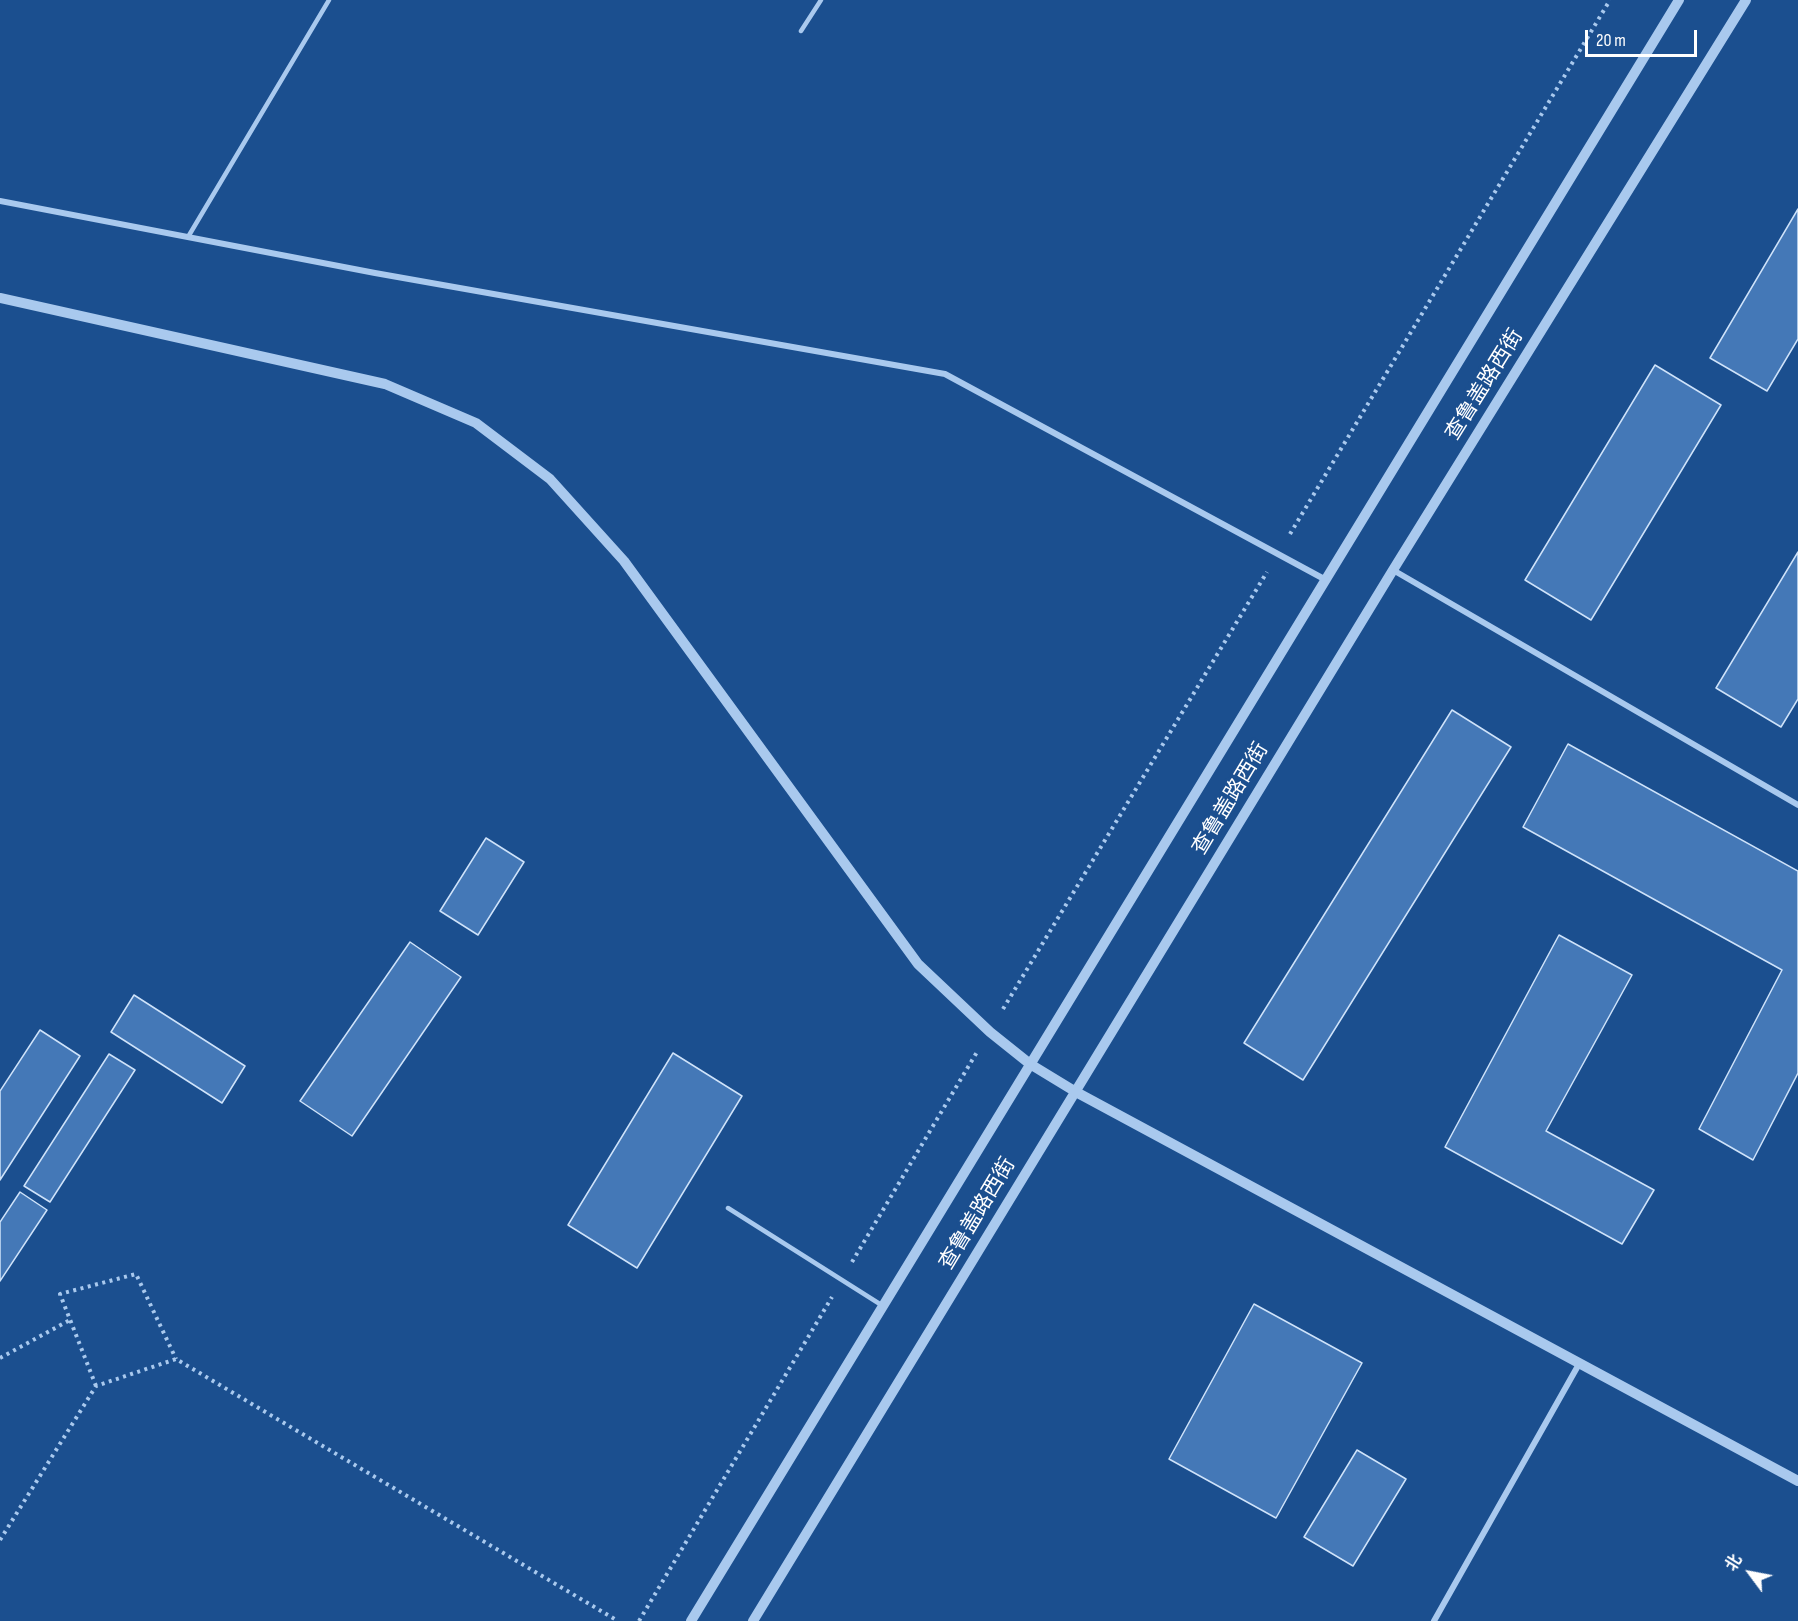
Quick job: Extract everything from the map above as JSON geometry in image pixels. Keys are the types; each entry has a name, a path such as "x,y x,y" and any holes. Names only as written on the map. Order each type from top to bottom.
{"street":[{"name":"查鲁盖路西街","path":"691,1621 1679,0"},
{"name":"查鲁盖路西街","path":"753,1621 1393,570 1746,0"},
{"path":"0,201 375,273 945,374 1326,580"},
{"path":"0,298 385,384 476,423 550,479 624,561 918,964 990,1032 1030,1064 1076,1092 1798,1481"},
{"path":"1393,570 1798,805"},
{"path":"1434,1621 1579,1364"}],"lane":[{"path":"188,237 329,0"},
{"path":"801,31 821,0"},
{"path":"728,1208 883,1306"}],"path":[{"path":"639,1621 1610,0"},
{"path":"96,1386 60,1294 136,1274 176,1359 618,1621"},
{"path":"0,1358 70,1320"},
{"path":"0,1540 96,1386 176,1359"}],"building":[{"path":"1798,209 1798,339 1767,391 1710,358"},
{"path":"1655,365 1721,405 1591,620 1525,580"},
{"path":"1798,552 1798,699 1781,727 1716,688"},
{"path":"1452,710 1511,747 1303,1080 1244,1043"},
{"path":"1568,744 1798,871 1798,1073 1753,1160 1699,1129 1782,970 1523,827"},
{"path":"486,838 524,862 478,935 440,911"},
{"path":"1559,935 1632,975 1546,1131 1654,1190 1622,1244 1445,1147"},
{"path":"410,942 461,977 352,1136 300,1101"},
{"path":"134,995 245,1066 222,1103 111,1032"},
{"path":"40,1030 80,1056 0,1180 0,1091"},
{"path":"673,1053 742,1096 637,1268 568,1225"},
{"path":"109,1054 135,1070 50,1202 24,1186"},
{"path":"20,1192 47,1210 0,1281 0,1222"},
{"path":"1254,1304 1362,1363 1276,1518 1169,1459"},
{"path":"1357,1450 1406,1479 1353,1566 1304,1537"}]}
